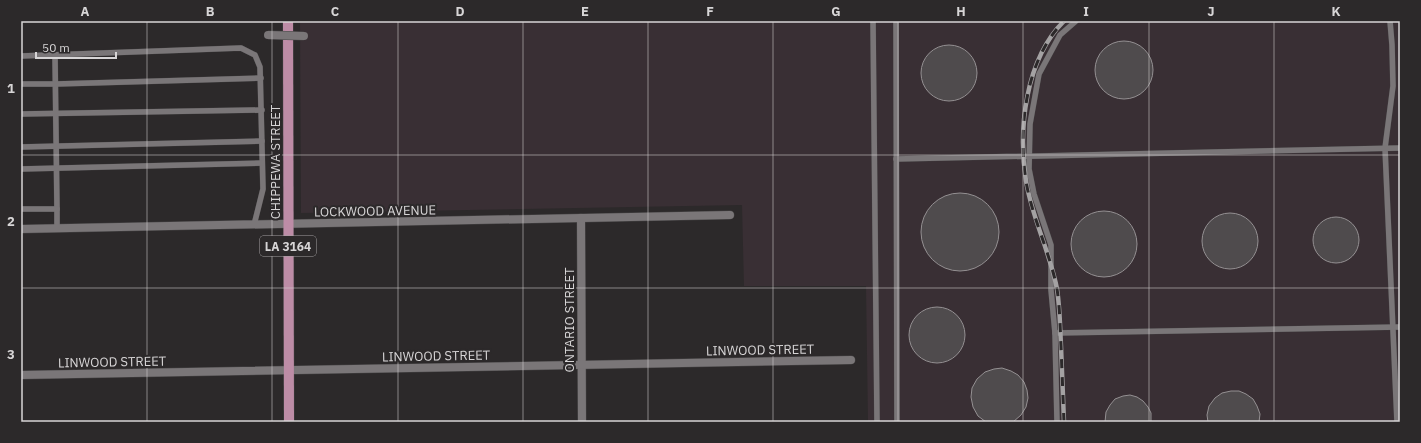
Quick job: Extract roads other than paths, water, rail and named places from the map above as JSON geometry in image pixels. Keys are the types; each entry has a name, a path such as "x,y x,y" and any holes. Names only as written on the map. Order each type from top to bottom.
{"main road":[{"name":"CHIPPEWA STREET","path":"288,21 289,422"}],"street":[{"path":"268,35 304,36"},
{"name":"LOCKWOOD AVENUE","path":"21,229 288,225 730,215"},
{"name":"ONTARIO STREET","path":"581,218 582,422"},
{"name":"LINWOOD STREET","path":"21,376 851,360"}],"lane":[{"path":"873,21 877,422"},
{"path":"896,21 897,422"},
{"path":"1057,422 1055,333 1051,290 1051,244 1034,194 1029,169 1030,124 1039,74 1060,35 1076,21"},
{"path":"1390,21 1393,86 1385,148 1397,327 1397,422"},
{"path":"21,56 55,56 241,48 255,55 260,66 261,78 263,189 254,225"},
{"path":"55,56 57,229"},
{"path":"21,84 261,78"},
{"path":"21,114 262,110"},
{"path":"21,147 262,141"},
{"path":"896,159 1400,148"},
{"path":"21,169 262,164"},
{"path":"21,209 57,209"},
{"path":"1055,333 1397,327"}],"railway":[{"path":"1064,21 1051,37 1040,55 1033,75 1027,96 1023,140 1026,181 1029,195 1057,289 1060,318 1064,422"}]}
